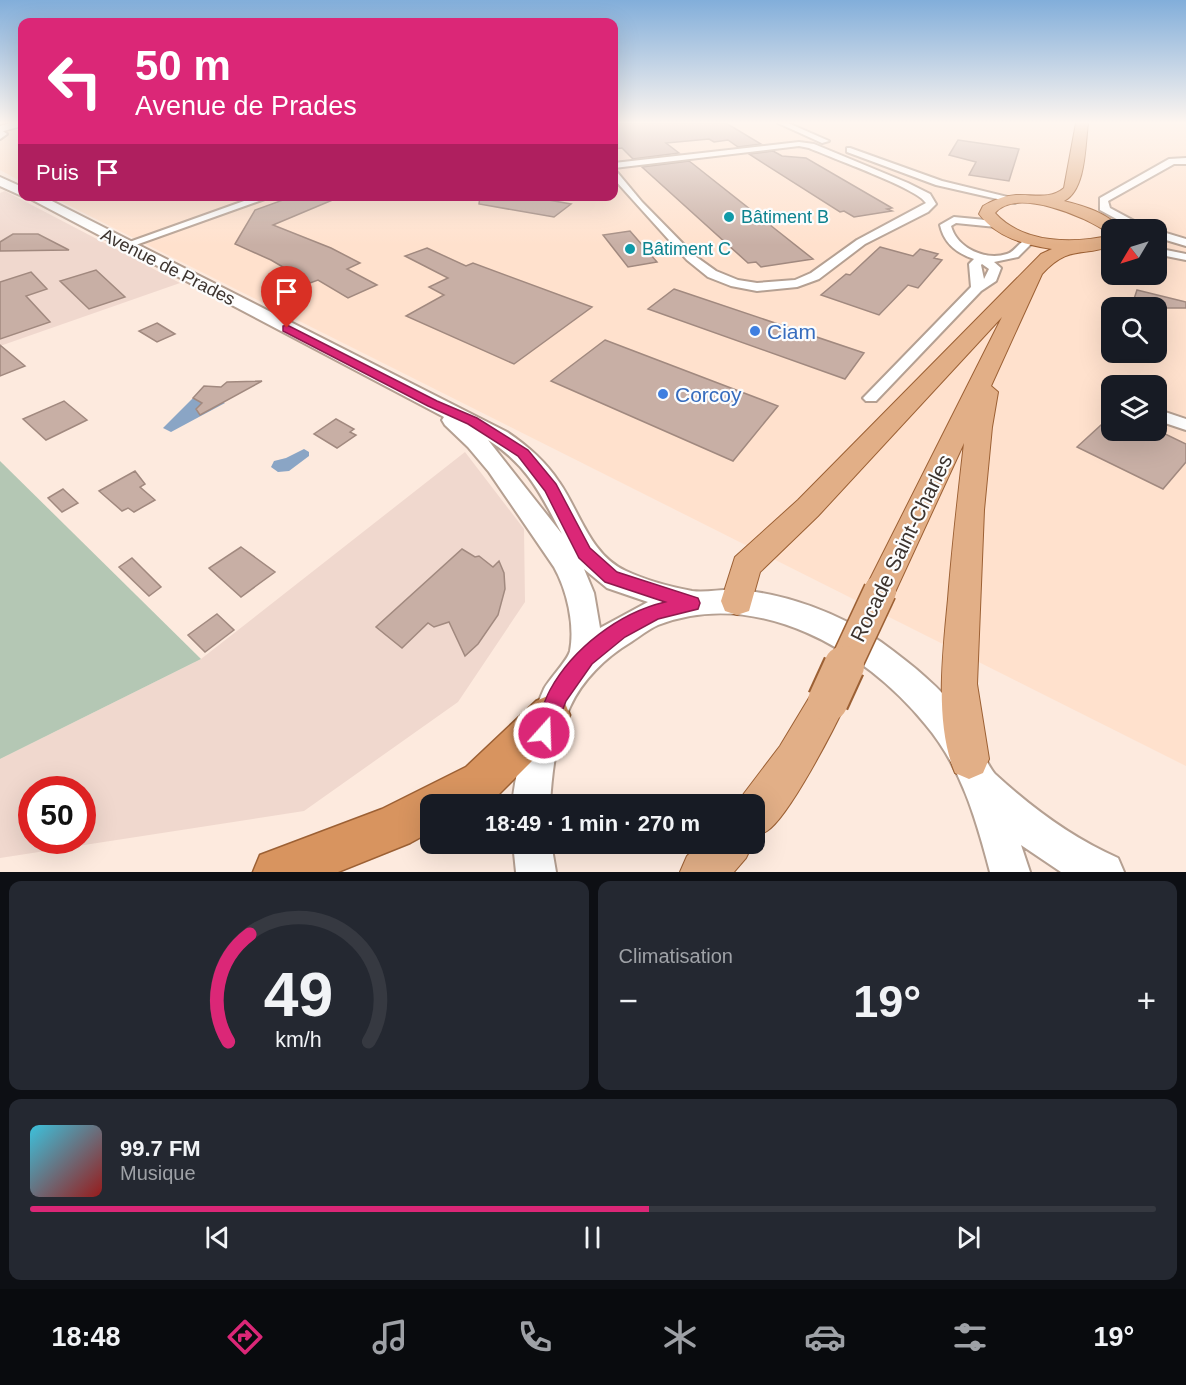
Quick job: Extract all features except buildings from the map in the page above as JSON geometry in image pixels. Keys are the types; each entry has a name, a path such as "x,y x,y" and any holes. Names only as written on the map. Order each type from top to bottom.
{"highway":[{"path":"459,794 482,782 550,715"},
{"path":"277,872 394,827 420,813"}],"main road":[{"path":"737,601 746,566 808,508 1034,272 1034,255 1021,239 990,219 988,209 1002,202 1050,200 1067,194 1072,187 1076,164"},
{"path":"1082,164 1077,196 1083,206 1101,220"},
{"path":"0,181 18,190"},
{"path":"1022,200 1062,205 1094,215"},
{"name":"Avenue de Prades","path":"41,201 432,403 473,421 523,453 551,488 584,553 611,577 692,603"},
{"path":"1021,239 1072,246 1101,244"},
{"name":"Rocade Saint-Charles","path":"765,802 805,744 828,701 1034,272 1047,258 1072,246"},
{"path":"991,362 979,427 970,510 959,684 976,772 1010,872"},
{"name":"Avenue de Prades","path":"432,403 472,437 499,469 553,544 577,585 586,633 585,657"},
{"path":"532,794 538,751 550,715 558,696 585,657 619,631 654,612 692,603 737,601 770,606 805,619 841,634 875,655 907,680 938,713 976,772 1040,838 1088,866 1104,872"},
{"path":"534,854 536,872"},
{"path":"703,872 720,854"}],"street":[{"path":"618,166 633,164"},
{"path":"618,179 639,204 712,274 735,283 757,287 798,284 815,276 861,242 924,210 931,204 927,196 853,164"},
{"path":"886,164 939,183 988,209"},
{"path":"1123,219 1105,210 1103,200 1167,164"},
{"path":"939,183 1022,200"},
{"path":"126,245 254,201"},
{"path":"871,398 977,288 992,279 995,273 995,268 956,245 945,225 954,220 996,224"},
{"path":"1167,237 1186,243"},
{"path":"977,288 975,264 981,258 1009,258 1016,254 1021,239"},
{"path":"1167,252 1185,257"},
{"path":"1167,418 1186,425"}],"shaded area":[{"path":"0,164 18,164 18,180 0,170"},
{"path":"618,164 1186,164 1186,766 60,201 618,201"},
{"path":"5,191 18,198 18,201 24,201 180,283 0,346 0,193"},
{"path":"465,452 524,529 525,602 458,702 304,811 96,843 96,776 18,776 18,854 26,854 0,858 0,759 201,659"}],"green space":[{"path":"0,461 201,659 0,759"}],"water":[{"path":"193,398 219,400 225,403 171,432 163,428"},
{"path":"304,449 309,452 309,456 289,471 278,472 271,467 274,461"}],"place":[{"name":"Bâtiment B","path":"729,217"},
{"name":"Bâtiment C","path":"630,249"},
{"name":"Ciam","path":"755,331"},
{"name":"Corcoy","path":"663,394"}],"route":[{"path":"287,328 432,403 473,421 523,453 551,488 584,553 611,577 692,603 654,612 619,631 585,657 558,696 544,733"}]}
